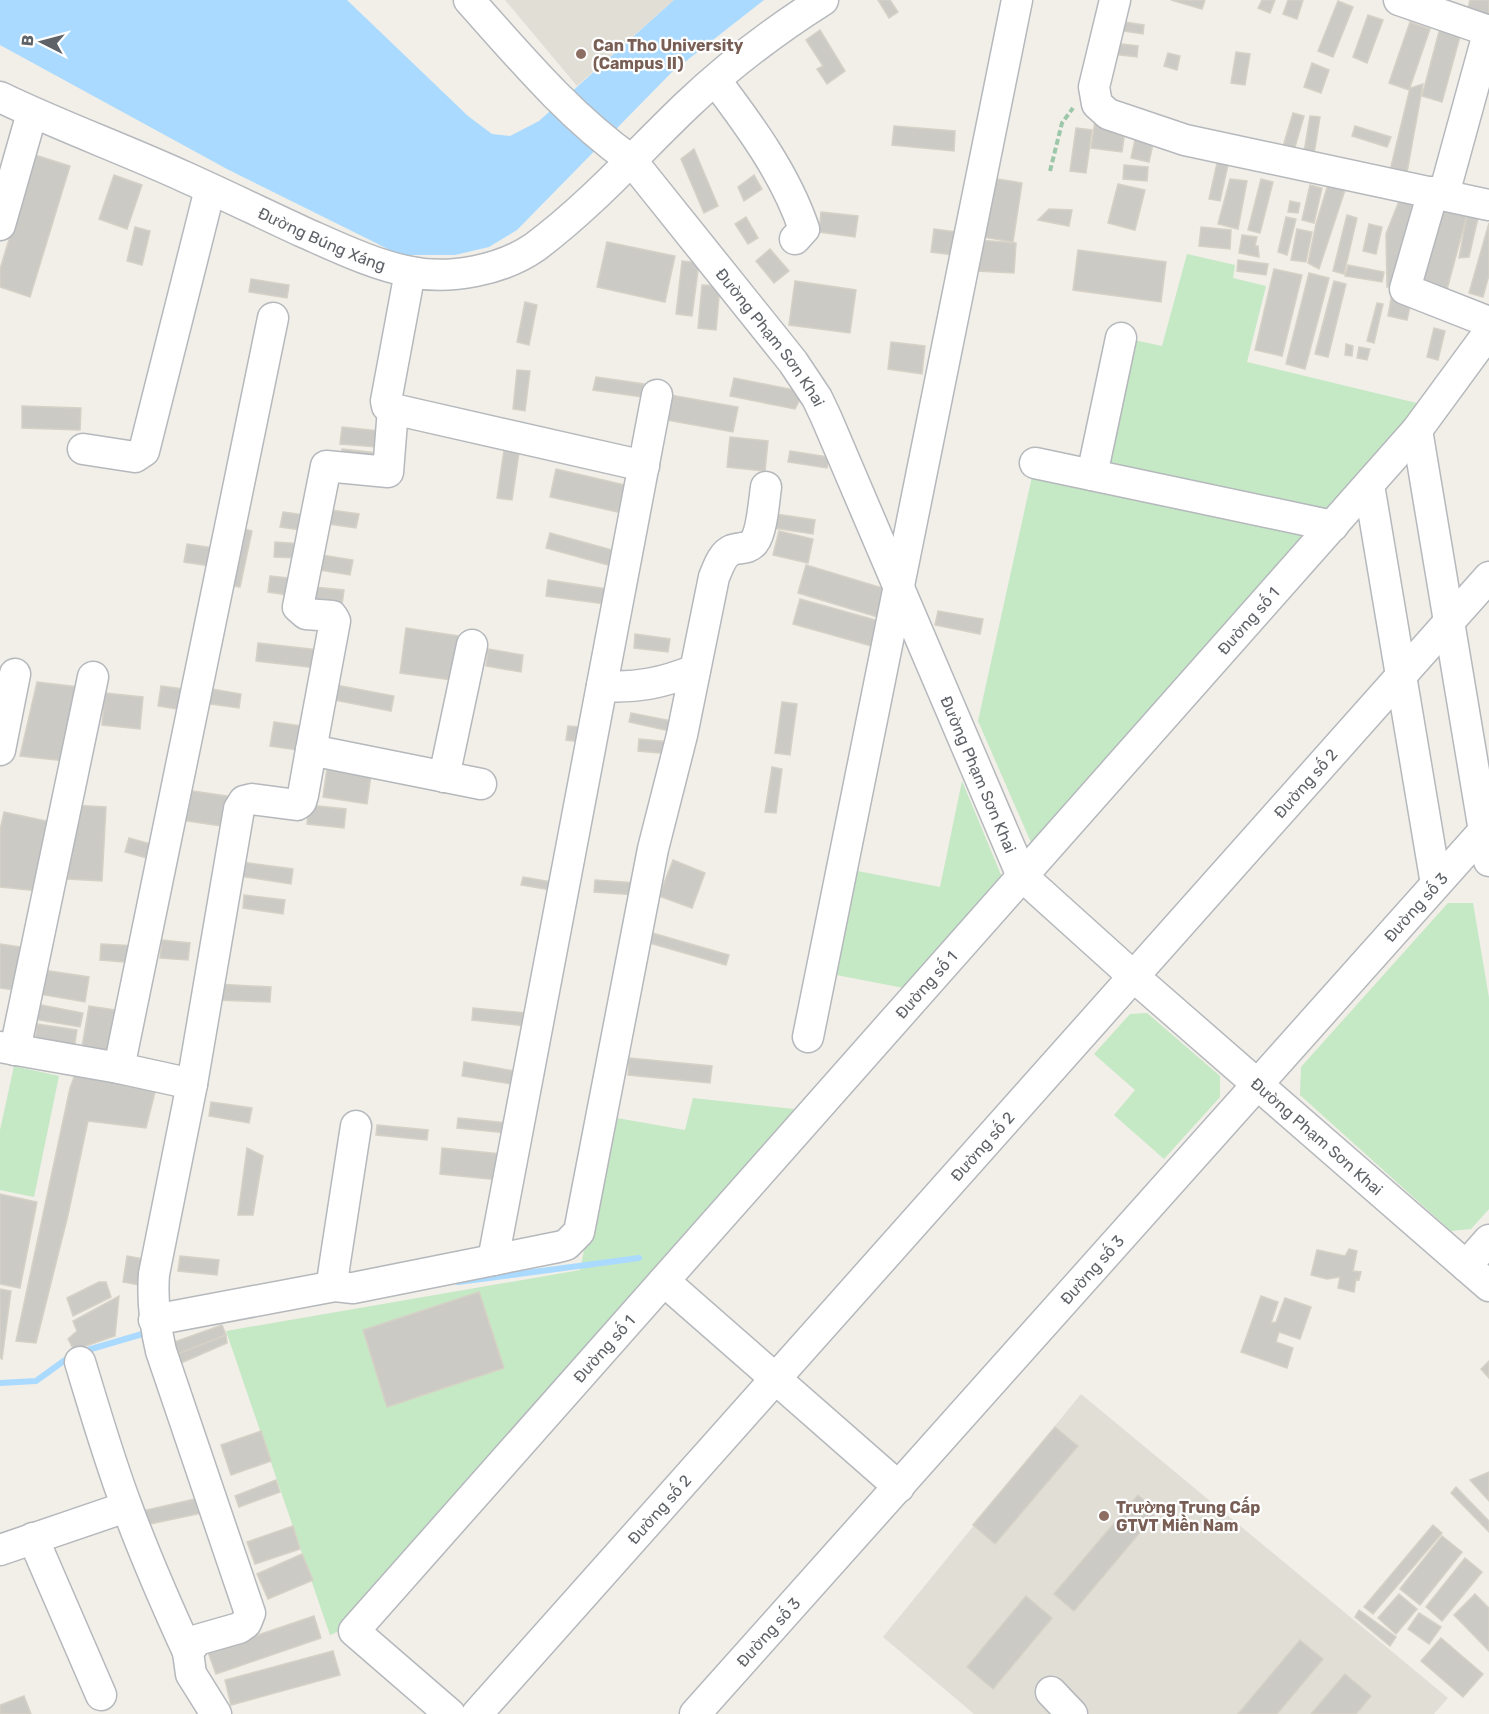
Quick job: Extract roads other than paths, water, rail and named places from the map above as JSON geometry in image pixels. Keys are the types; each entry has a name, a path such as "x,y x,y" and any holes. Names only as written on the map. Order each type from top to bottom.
{"street":[{"name":"Đường Phạm Sơn Khai","path":"469,0 552,93 624,155 804,376 826,417 1022,876 1133,976 1489,1286"},
{"name":"Đường Búng Xáng","path":"0,97 345,251 410,272 442,276 489,269 533,248 580,209 624,155 688,105 752,49 823,0"},
{"path":"808,1037 1017,0"},
{"path":"1115,0 1094,87 1097,104 1108,114 1185,140 1489,205"},
{"path":"1399,0 1463,11 1489,31 1439,193 1405,289 1489,322"},
{"path":"716,81 746,120 795,202 804,229 795,240"},
{"path":"0,225 32,113"},
{"path":"83,448 135,457 144,451 210,189"},
{"path":"410,272 386,401 387,406 644,466"},
{"path":"119,1068 273,318"},
{"name":"Đường số 1","path":"450,1714 354,1631 1369,485 1417,430 1489,332"},
{"path":"1092,475 1121,338"},
{"path":"494,1260 657,395"},
{"path":"188,1652 197,1640 239,1628 246,1623 250,1613 161,1351 154,1320 154,1274 192,1084 239,808 244,801 252,799 297,806 303,795 335,621 332,616 306,614 298,607 326,466 388,472 393,409"},
{"path":"1417,430 1486,828 1489,861"},
{"path":"1035,462 1333,526"},
{"path":"1369,485 1436,884"},
{"path":"154,1320 335,1286 353,1288 494,1260 566,1245 579,1232 653,849 682,735 714,577 725,555 754,542 759,531 766,487"},
{"name":"Đường số 2","path":"477,1714 1489,577"},
{"path":"444,777 472,645"},
{"path":"602,686 627,687 652,684 695,670"},
{"path":"0,750 15,674"},
{"path":"93,677 8,1049 119,1068 192,1084"},
{"path":"311,750 481,784"},
{"name":"Đường số 3","path":"695,1714 1486,828"},
{"path":"335,1286 334,1262 356,1126"},
{"path":"1466,1266 1489,1240"},
{"path":"664,1281 899,1487"},
{"path":"81,1362 126,1507 188,1652 190,1674 216,1714"},
{"path":"0,1550 126,1507"},
{"path":"33,1538 101,1695"},
{"path":"1051,1692 1072,1714"}],"water":[{"path":"0,0 347,0 468,116 492,134 510,136 539,121 674,0 764,0 672,72 517,230 489,247 455,255 399,255 227,169 0,45"}],"waterway":[{"path":"458,1282 639,1258"},
{"path":"81,1352 149,1332"},
{"path":"0,1383 36,1381 72,1355"}],"place":[{"name":"Can Tho University (Campus II)","path":"581,54"},
{"name":"Trường Trung Cấp GTVT Miền Nam","path":"1104,1516"}]}
